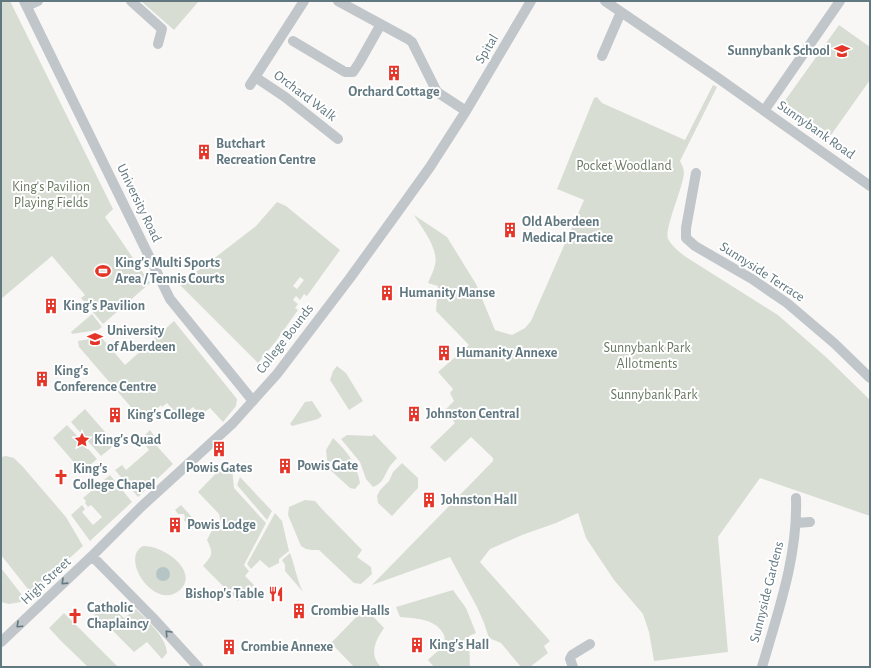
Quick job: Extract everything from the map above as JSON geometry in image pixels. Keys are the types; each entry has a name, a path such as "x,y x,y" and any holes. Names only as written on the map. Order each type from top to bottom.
{"street":[{"path":"25,4 38,1"},
{"path":"131,1 162,28 158,44"},
{"name":"Orchard Walk","path":"304,1 252,81 296,105 338,139"},
{"path":"338,1 412,42 437,92 466,111"},
{"name":"Spital","path":"466,111 531,1"},
{"name":"Sunnybank Road","path":"605,1 870,186"},
{"name":"Sunnybank Road","path":"764,111 840,1"},
{"name":"University Road","path":"25,4 170,299 253,401"},
{"path":"602,56 621,12"},
{"path":"293,41 345,72 353,72 381,24"},
{"name":"College Bounds","path":"92,556 141,507 212,442 253,401 288,359 393,220 466,111"},
{"name":"Sunnyside Terrace","path":"696,173 686,228 686,238 695,246 752,279 787,303 834,343 870,378"},
{"name":"Sunnyside Gardens","path":"762,667 789,569 796,523 796,498"},
{"path":"796,523 810,522"},
{"path":"92,556 154,618 194,665"},
{"name":"High Street","path":"1,642 92,556"},
{"path":"573,667 570,659 572,655 590,644"}],"green space":[{"name":"King's Pavilion Playing Fields","path":"1,1 10,1 113,209 105,217 150,283 103,324 81,298 85,295 52,256 1,299"},
{"path":"141,1 199,1 174,30"},
{"name":"Sunnybank School","path":"839,25 870,47 870,80 831,135 784,102"},
{"name":"Sunnybank Park","path":"713,85 717,87 680,161 684,173 683,180 671,218 667,234 668,239 676,249 686,257 778,315 827,358 870,400 870,516 760,478 718,537 728,652 654,661 649,632 643,614 614,580 586,538 578,513 556,523 522,535 490,549 480,562 550,641 544,646 548,653 530,667 521,667 501,643 489,638 477,607 450,557 372,585 493,461 493,458 471,437 445,462 430,447 455,423 445,410 454,401 450,393 453,389 438,372 469,345 436,311 438,286 428,283 434,270 436,259 435,252 414,215 447,237 476,284 495,330 512,335 525,328 531,321 584,200 557,189 594,98 597,97 602,103 685,140"},
{"path":"277,202 286,206 340,250 307,296 304,294 300,300 296,296 293,300 298,304 295,308 298,310 258,363 177,282 199,270 256,226","holes":["300,277 304,280 297,289 293,286"]},
{"path":"92,314 102,327 98,330 72,334 71,332"},
{"path":"174,321 237,399 236,406 223,422 210,408 201,415 193,407 180,418 167,403 162,407 161,405 143,421 79,347 78,341 101,337 125,365"},
{"path":"337,366 346,373 363,401 349,410 330,380 333,371"},
{"path":"312,401 322,416 318,419 292,426 290,424 305,402"},
{"path":"85,409 113,441 111,448 101,456 71,422"},
{"path":"67,425 80,439 77,443 82,445 83,443 97,459 89,466 78,467 53,438"},
{"path":"150,430 155,437 154,439 156,445 173,464 138,497 115,470 122,465 126,470 149,450 141,439"},
{"path":"374,434 397,458 390,466 379,484 373,487 366,479 360,462 341,439 347,435 372,436"},
{"path":"333,438 343,448 354,464 360,483 355,489 350,488 328,468 326,450"},
{"path":"6,456 14,458 23,467 66,517 83,546 31,593 1,555 1,457"},
{"path":"226,463 232,468 234,488 266,523 244,565 249,571 245,576 254,585 238,601 203,566 211,554 211,548 207,540 211,532 221,523 219,514 198,492"},
{"path":"402,463 418,478 418,488 392,516 378,503 377,496 380,490 389,481 393,472"},
{"path":"110,475 132,502 90,541 71,515 82,505 85,509 82,512 93,525 102,517 91,505 88,507 83,498"},
{"path":"240,477 272,511 267,520 237,485"},
{"path":"305,500 315,501 362,550 357,557 371,567 372,574 361,584 354,583 319,550 306,549 301,546 288,515 289,507"},
{"path":"181,505 198,524 193,529 184,520 184,514 178,514 175,510"},
{"path":"275,513 282,521 289,551 279,559 279,563 269,568 260,560 251,569 247,564"},
{"path":"143,546 151,547 169,554 182,567 185,575 185,583 180,590 170,595 160,594 151,589 143,581 135,561 137,552"},
{"path":"290,553 303,592 285,571 285,565 282,560"},
{"path":"1,568 22,595 20,597 21,602 9,604 1,602"},
{"path":"453,590 466,608 476,633 469,636 470,667 434,667 428,660 440,648 445,640 441,630 425,620 400,617 396,607"},
{"path":"108,603 124,618 136,609 145,618 164,641 167,653 162,659 147,642 134,652 109,627 94,615"},
{"path":"365,608 384,628 378,637 374,652 377,662 381,667 354,667 331,643"},
{"path":"64,613 118,667 88,667 61,641 49,628"}],"shaded area":[{"path":"163,567 168,569 170,574 168,579 163,581 158,579 156,574 158,569"}],"place":[{"name":"Sunnybank School","path":"842,51"},
{"name":"Orchard Cottage","path":"394,73"},
{"name":"Butchart Recreation Centre","path":"204,152"},
{"name":"Old Aberdeen Medical Practice","path":"510,230"},
{"name":"King's Multi Sports Area / Tennis Courts","path":"103,271"},
{"name":"Humanity Manse","path":"387,293"},
{"name":"King's Pavilion","path":"51,306"},
{"name":"University of Aberdeen","path":"95,339"},
{"name":"Humanity Annexe","path":"444,353"},
{"name":"King's Conference Centre","path":"42,379"},
{"name":"Johnston Central","path":"414,414"},
{"name":"King's College","path":"115,415"},
{"name":"King's Quad","path":"82,440"},
{"name":"Powis Gates","path":"219,449"},
{"name":"Powis Gate","path":"285,466"},
{"name":"King's College Chapel","path":"61,477"},
{"name":"Johnston Hall","path":"429,500"},
{"name":"Powis Lodge","path":"175,525"},
{"name":"Bishop's Table","path":"276,594"},
{"name":"Crombie Halls","path":"299,611"},
{"name":"Catholic Chaplaincy","path":"75,616"},
{"name":"King's Hall","path":"417,645"},
{"name":"Crombie Annexe","path":"229,647"}],"park label":[{"name":"Pocket Woodland","path":"624,166"},
{"name":"Sunnybank Park Allotments","path":"647,356"}]}
